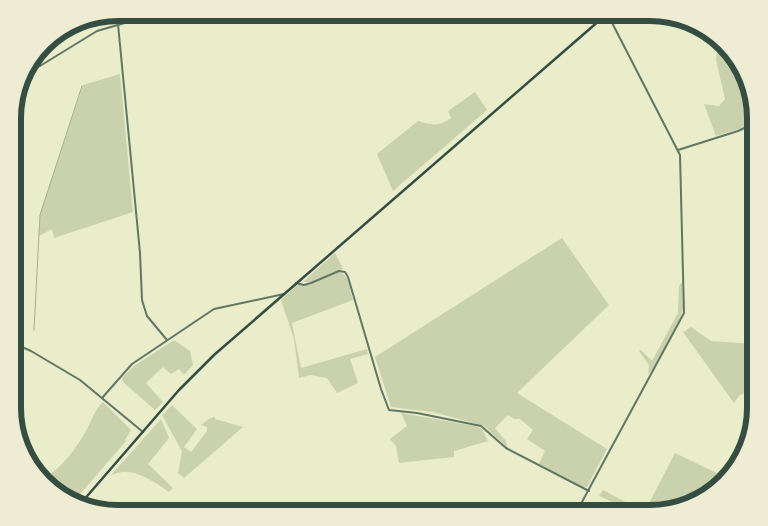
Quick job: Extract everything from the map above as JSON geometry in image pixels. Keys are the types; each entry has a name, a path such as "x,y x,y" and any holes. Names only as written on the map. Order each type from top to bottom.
{"main road":[{"path":"85,499 179,390 214,355 598,21"}],"street":[{"path":"119,21 140,253 142,300 147,316 167,340"},
{"path":"35,69 97,30 130,21"},
{"path":"581,505 684,313 680,155 611,21"},
{"path":"678,150 747,127"},
{"path":"296,283 304,284 339,271 345,272 348,276 381,390 389,410 417,413 481,426 506,448 589,491"},
{"path":"102,398 132,364 214,309 284,294"},
{"path":"21,346 80,380 143,432"}],"green space":[{"path":"717,50 727,59 739,81 746,105 747,125 716,136 704,104 719,106 725,99 716,60"},
{"path":"120,74 133,212 54,238 52,229 39,236 40,215 83,85"},
{"path":"475,92 487,110 393,191 377,154 418,121 435,124 447,121 451,118 448,111"},
{"path":"562,238 609,305 517,393 607,449 587,487 539,464 545,451 527,439 533,430 520,419 514,419 508,415 495,428 506,441 508,448 484,426 433,412 391,407 375,357"},
{"path":"335,253 343,269 311,282 303,282"},
{"path":"339,272 347,280 353,300 292,323 301,368 367,349 368,354 350,359 358,383 337,393 327,378 310,375 299,378 294,339 281,300 297,285 311,284"},
{"path":"682,282 683,307 681,316 653,369 648,374 649,365 639,351 641,350 652,361 678,313 679,286"},
{"path":"691,327 711,341 747,343 747,392 739,396 734,403 683,332"},
{"path":"174,340 190,351 193,365 184,375 179,369 171,374 163,367 146,383 163,402 155,410 123,382 122,378 134,366"},
{"path":"103,402 131,430 126,441 78,496 59,485 49,476 73,451"},
{"path":"172,405 197,429 184,447 191,452 207,431 207,427 201,425 210,418 215,417 215,419 243,427 184,478 178,473 182,451 162,415"},
{"path":"401,413 475,426 482,429 488,441 454,451 454,457 399,463 396,446 390,439 407,426"},
{"path":"161,419 169,438 148,464 173,488 169,492 139,474 124,472 111,475"},
{"path":"675,453 720,474 709,485 693,495 663,504 648,505"},
{"path":"603,490 631,505 619,505 599,496"}],"waterway":[{"path":"34,330 40,215 82,86"}]}
